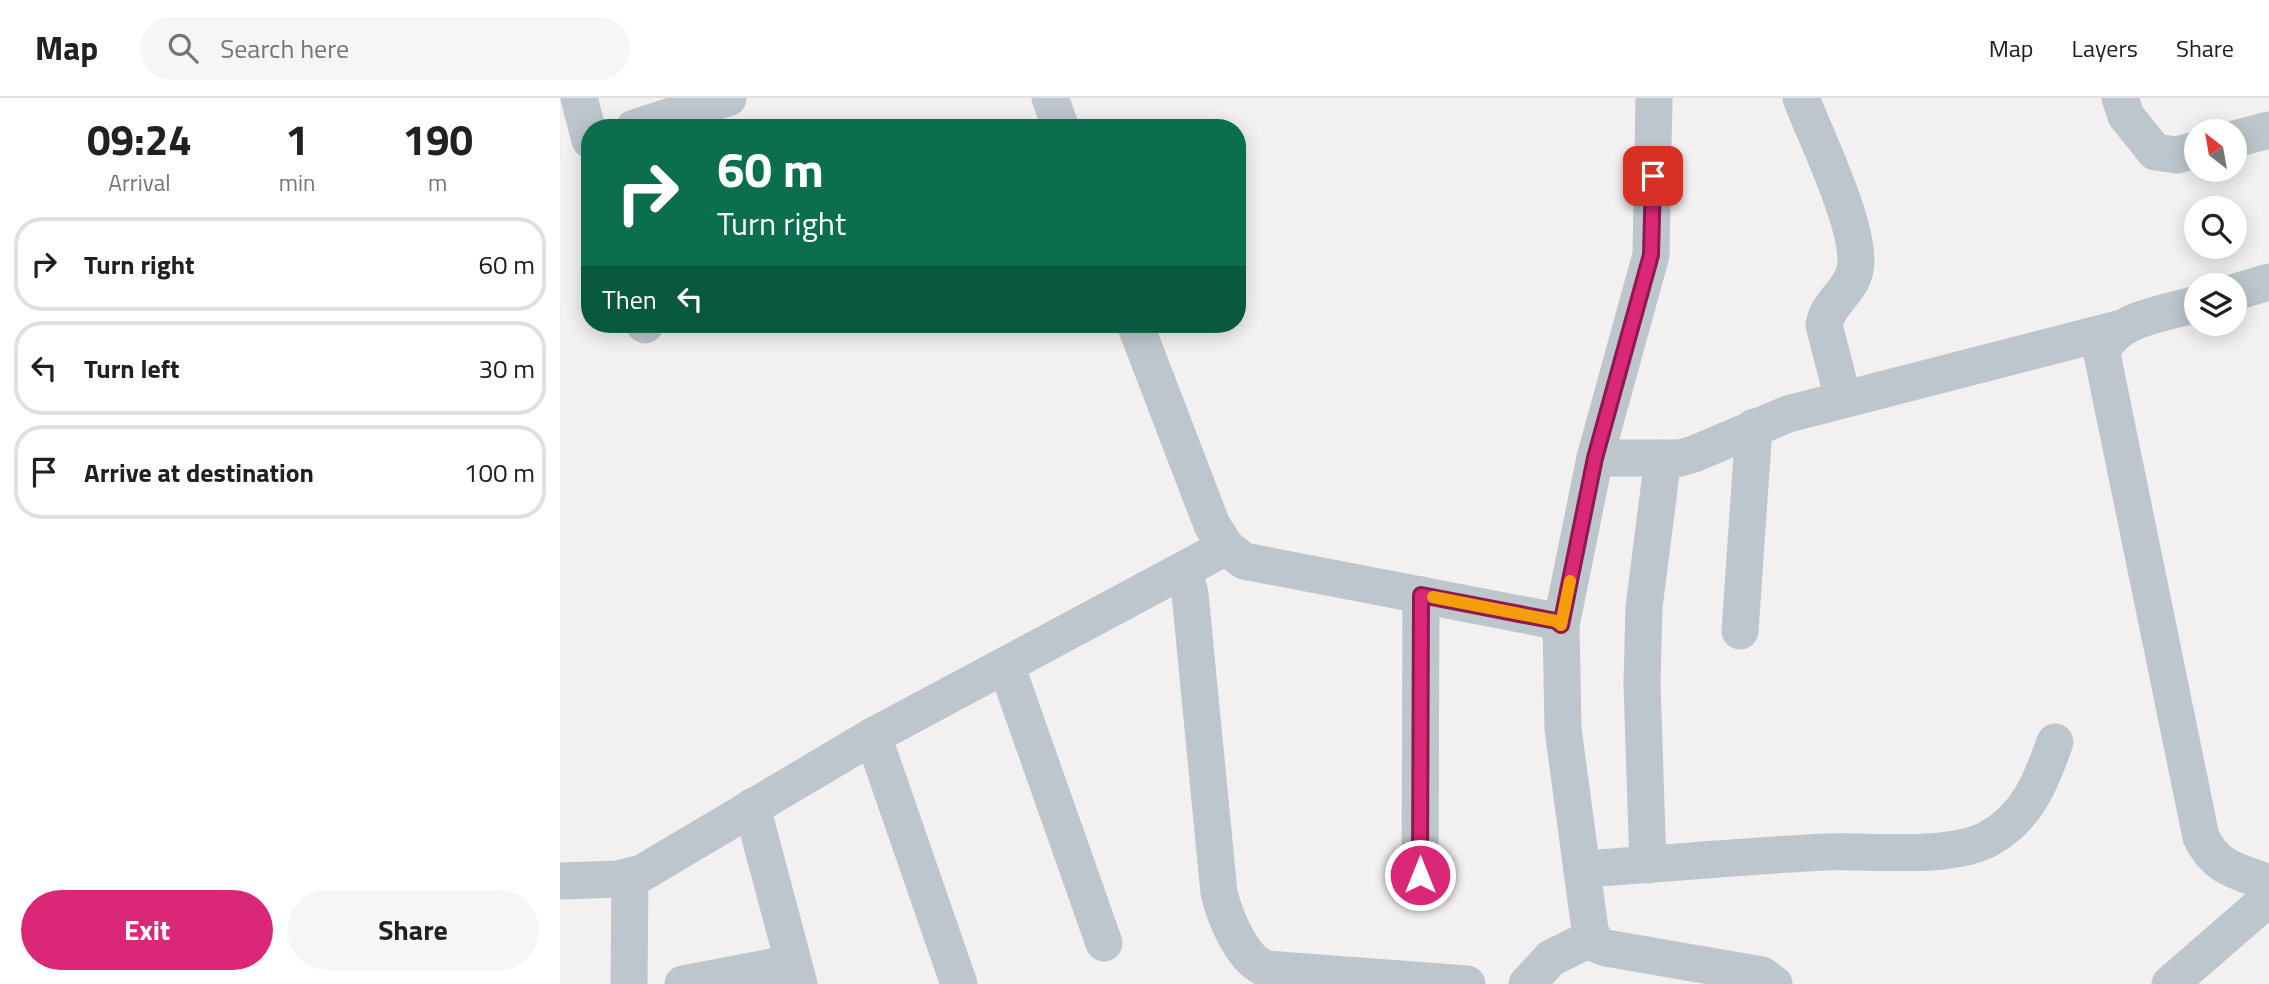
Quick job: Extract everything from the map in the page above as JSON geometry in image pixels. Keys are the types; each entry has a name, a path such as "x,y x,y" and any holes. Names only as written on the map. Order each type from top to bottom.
{"street":[{"path":"579,98 584,119"},
{"path":"662,119 728,98"},
{"path":"1050,98 1058,119"},
{"path":"1654,98 1651,255 1595,458 1561,625 1563,729 1592,938 1596,944 1762,975 1774,984"},
{"path":"1801,98 1854,236 1854,274 1845,292 1825,313 1824,325 1843,399"},
{"path":"2120,98 2126,116 2155,152 2177,155 2184,153"},
{"path":"2247,136 2269,130"},
{"path":"560,151 581,144"},
{"path":"2247,288 2269,282"},
{"path":"1595,458 1663,458 1694,454 1788,414 2118,328 2184,308"},
{"path":"2118,328 2106,341 2102,354 2201,837 2210,855 2222,865 2269,883"},
{"path":"1138,333 1212,525 1226,547 1244,561 1556,621 1561,625"},
{"path":"1740,631 1754,428"},
{"path":"1647,864 1642,684 1644,607 1663,458"},
{"path":"560,881 642,873 873,736 1226,547"},
{"path":"1184,570 1190,594 1219,893 1227,922 1250,959 1257,966 1267,969 1466,984"},
{"path":"1420,875 1421,595"},
{"path":"1006,665 1104,943"},
{"path":"873,736 959,984"},
{"path":"1582,869 1826,852 1937,851 1985,841 2010,825 2037,792 2055,742"},
{"path":"683,984 796,973 752,807"},
{"path":"629,984 630,876"},
{"path":"2170,984 2269,898"},
{"path":"1527,984 1551,958 1592,938"}],"slow traffic":[{"path":"1433,597 1556,621 1561,625 1570,581"}],"route":[{"path":"1420,875 1421,595 1556,621 1561,625 1595,458 1651,255 1653,176"}]}
